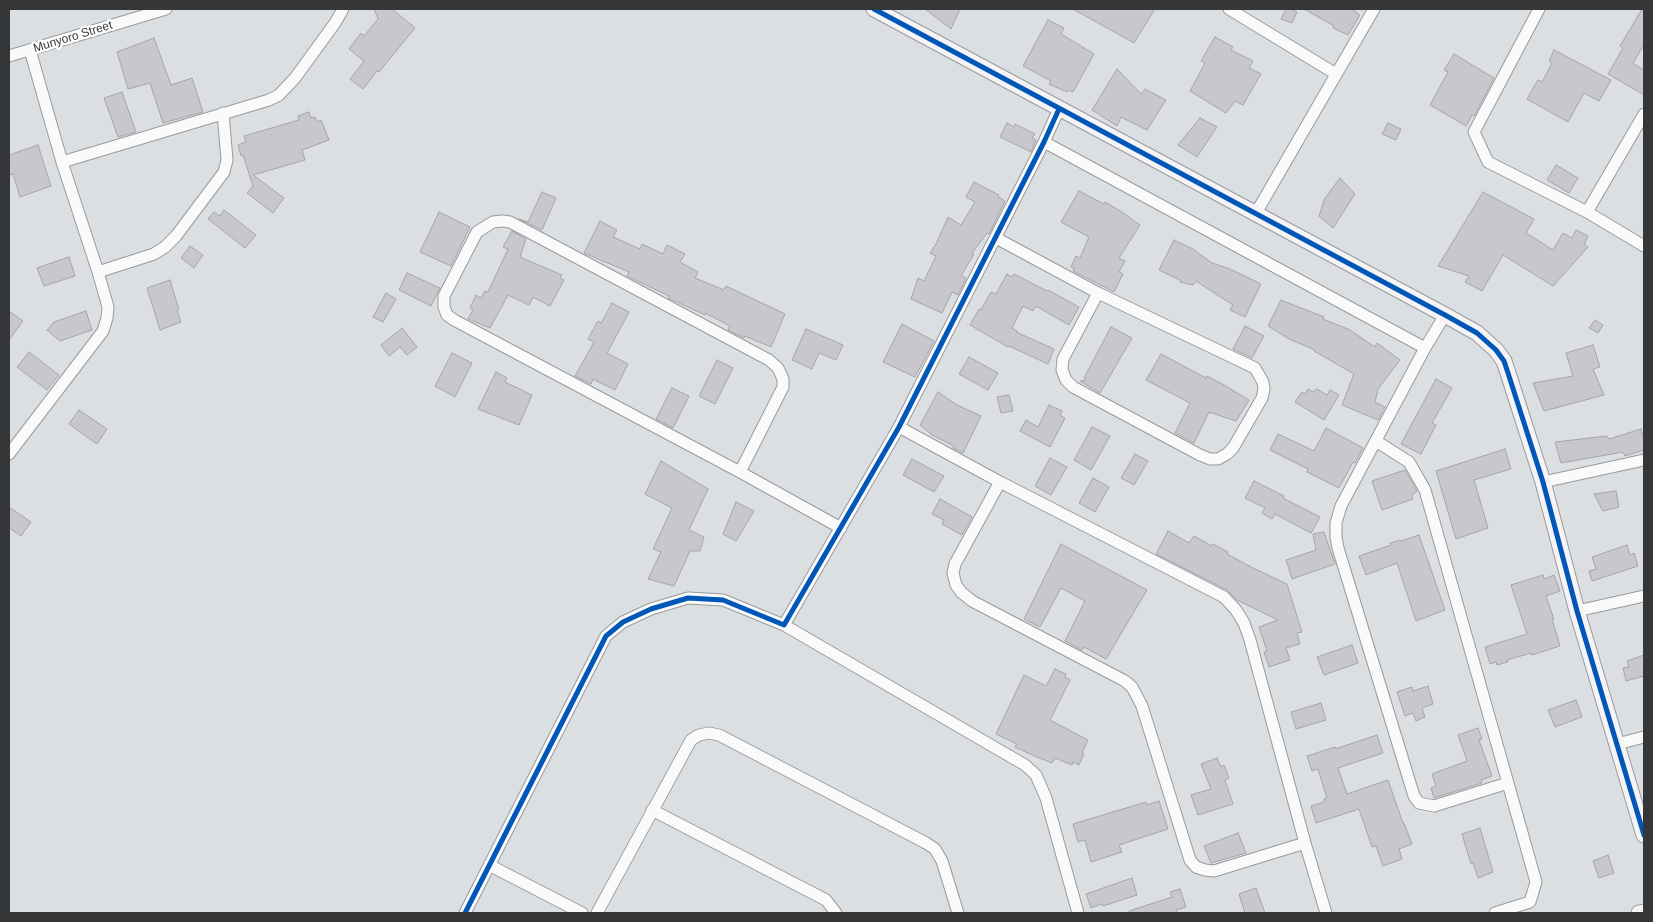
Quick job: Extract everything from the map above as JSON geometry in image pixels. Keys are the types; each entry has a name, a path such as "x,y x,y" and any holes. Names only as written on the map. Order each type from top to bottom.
{"street":[{"name":"Munyoro Street","path":"9,56 166,9"},
{"path":"62,162 269,100 279,95 295,78 343,9"},
{"path":"877,9 1059,109 1445,315 1477,333 1496,350 1504,362 1543,482 1576,611 1644,835"},
{"path":"1229,9 1336,74"},
{"path":"1256,213 1374,9"},
{"path":"1539,9 1474,132 1488,162 1587,212 1644,246"},
{"path":"9,454 103,331 108,307 62,162 30,50"},
{"path":"784,625 899,427 996,238 1059,109"},
{"path":"98,272 154,254 165,247 176,236 224,172 227,160 223,113"},
{"path":"1587,212 1644,114"},
{"path":"1044,142 1425,348"},
{"path":"740,472 783,387 783,379 778,368 769,360 510,222 493,222 477,232 444,296 444,306 454,320 740,472 841,528"},
{"path":"996,238 1098,293 1255,368 1263,382 1262,398 1233,448 1227,454 1218,459 1210,459 1200,455 1073,387 1066,380 1062,370 1063,359 1098,293"},
{"path":"1445,315 1425,348 1341,506 1336,523 1336,537 1414,796 1420,803 1434,806 1508,783"},
{"path":"899,427 1000,482 1224,598 1236,610 1244,622 1250,640 1326,913"},
{"path":"1376,441 1409,462 1425,490 1536,882 1530,902 1495,913"},
{"path":"1543,482 1644,460"},
{"path":"1000,482 955,564 953,573 956,585 961,592 972,601 1125,681 1132,687 1142,706 1190,860 1196,867 1214,871 1305,843"},
{"path":"1576,611 1644,596"},
{"path":"465,913 606,636 623,622 651,609 688,598 723,600 784,625 1025,765 1036,776 1046,798 1078,913"},
{"path":"597,913 691,740 698,735 709,733 719,735 935,849 942,861 958,913"},
{"path":"1617,744 1644,736"},
{"path":"652,810 826,900 836,913"},
{"path":"489,865 582,913"},
{"path":"1639,913 1644,912"}],"building":[{"path":"374,9 392,9 415,28 363,89 350,79 364,61 349,49 361,33 364,36 378,19"},
{"path":"925,9 960,9 951,29"},
{"path":"1073,9 1155,9 1134,43"},
{"path":"1286,9 1297,12 1292,23 1281,19"},
{"path":"1304,9 1352,9 1360,15 1348,35 1333,28 1334,26"},
{"path":"1642,9 1644,9 1644,45 1633,63 1644,70 1644,95 1608,74 1623,48 1620,46"},
{"path":"1048,20 1064,28 1061,34 1094,54 1073,92 1068,90 1067,92 1049,84 1051,81 1023,66"},
{"path":"1215,37 1233,47 1231,50 1253,61 1249,68 1261,74 1243,105 1235,101 1226,113 1190,91 1205,63 1201,61"},
{"path":"154,38 171,85 192,78 203,112 163,123 150,83 128,89 117,52"},
{"path":"1554,50 1611,80 1599,101 1584,93 1568,122 1527,99 1538,80 1542,82 1552,63 1549,61"},
{"path":"1454,54 1494,78 1474,116 1472,115 1466,126 1430,105 1448,72 1444,70"},
{"path":"1117,69 1141,94 1145,89 1166,100 1147,130 1121,117 1117,126 1092,110"},
{"path":"122,92 136,132 118,137 104,98"},
{"path":"309,112 311,118 315,117 317,122 321,120 329,140 302,150 305,160 253,175 284,198 273,213 247,193 253,186 238,145 246,142 244,136 299,120 298,116"},
{"path":"1200,118 1217,127 1197,157 1178,145"},
{"path":"1007,123 1014,127 1015,124 1035,134 1032,138 1036,140 1031,152 1000,137"},
{"path":"1388,123 1401,129 1396,140 1382,134"},
{"path":"38,145 51,186 20,197 13,174 9,175 9,155"},
{"path":"1556,165 1578,178 1569,193 1547,180"},
{"path":"1340,178 1355,194 1333,228 1319,216 1325,198"},
{"path":"974,182 999,195 998,197 1005,201 989,234 987,233 972,253 974,254 961,276 966,278 958,295 952,292 942,313 911,299 918,278 924,281 936,256 930,253 948,217 961,225 975,202 966,197"},
{"path":"1079,191 1104,204 1105,202 1140,225 1119,258 1125,261 1119,272 1123,274 1114,292 1073,271 1074,268 1071,267 1076,256 1080,258 1089,237 1061,222"},
{"path":"542,192 556,198 542,230 519,219 528,222"},
{"path":"1483,192 1534,219 1526,233 1553,250 1563,233 1572,238 1576,230 1588,236 1584,245 1588,247 1553,286 1503,255 1482,291 1465,282 1469,276 1438,266"},
{"path":"224,210 256,235 245,248 208,219 214,212 220,216"},
{"path":"439,212 470,227 451,266 420,252"},
{"path":"600,221 617,230 613,237 640,249 642,244 663,254 667,245 685,254 680,262 698,272 695,278 724,290 726,286 785,314 771,347 745,336 744,338 728,330 730,326 705,313 705,315 668,298 669,296 627,276 629,272 584,253"},
{"path":"512,231 526,239 520,257 562,275 560,278 564,280 550,306 533,297 529,305 508,295 490,328 468,319 473,310 470,308 476,295 481,298 485,291 488,292 508,249 503,247"},
{"path":"1174,240 1193,249 1212,263 1230,269 1261,284 1245,317 1230,310 1233,305 1196,281 1193,285 1180,282 1180,280 1159,270"},
{"path":"190,246 203,255 194,268 181,258"},
{"path":"69,257 75,276 44,286 37,268"},
{"path":"407,273 440,288 431,306 399,290"},
{"path":"1007,274 1012,277 1014,274 1079,307 1069,325 1036,306 1033,311 1023,306 1012,328 1016,332 1054,349 1048,364 1008,347 970,325 991,292 996,294"},
{"path":"170,280 181,322 160,330 147,288"},
{"path":"386,293 396,299 383,322 373,317"},
{"path":"1281,300 1324,317 1323,319 1350,330 1375,347 1377,343 1400,360 1378,389 1375,402 1385,407 1378,420 1342,405 1354,374 1315,350 1289,339 1268,326"},
{"path":"612,303 629,312 607,353 628,364 615,390 593,379 591,384 575,376 594,342 588,339 598,321 601,323"},
{"path":"9,311 23,321 9,340"},
{"path":"86,311 92,330 60,341 47,330 54,322"},
{"path":"1595,320 1603,325 1598,333 1589,328"},
{"path":"902,324 934,341 915,377 883,362"},
{"path":"1245,326 1264,336 1252,358 1233,349"},
{"path":"1111,327 1132,338 1100,393 1080,381 1086,380 1084,378"},
{"path":"402,328 417,347 407,355 400,347 389,356 381,345"},
{"path":"806,329 843,345 836,360 819,353 812,369 792,360"},
{"path":"1593,345 1600,367 1593,369 1604,395 1544,411 1533,383 1573,376 1566,353"},
{"path":"29,352 59,375 47,390 17,367"},
{"path":"452,353 472,363 455,397 435,386"},
{"path":"1161,354 1206,378 1207,376 1249,400 1236,421 1209,412 1194,443 1175,433 1190,403 1146,380"},
{"path":"969,357 998,373 988,390 959,374"},
{"path":"717,360 733,368 715,404 699,396"},
{"path":"496,372 507,378 505,382 532,395 519,425 478,409"},
{"path":"1436,379 1452,388 1432,423 1436,425 1421,454 1401,444"},
{"path":"672,388 689,396 673,428 656,419"},
{"path":"1308,389 1313,392 1317,389 1327,395 1330,390 1339,395 1324,420 1295,402 1302,392 1305,394"},
{"path":"938,392 957,405 981,416 963,453 953,448 954,446 932,435 920,425"},
{"path":"1009,395 1013,411 1001,413 997,397"},
{"path":"1049,405 1062,411 1060,415 1065,418 1050,447 1020,431 1026,420 1038,427"},
{"path":"79,410 107,429 97,444 69,424"},
{"path":"1092,427 1110,436 1091,470 1074,460"},
{"path":"1326,428 1363,448 1339,488 1307,472 1308,469 1270,450 1278,434 1314,451"},
{"path":"1641,429 1644,450 1625,456 1623,452 1561,463 1555,442 1607,436 1609,439"},
{"path":"1505,449 1511,469 1474,480 1488,528 1456,539 1436,471"},
{"path":"1135,454 1148,461 1134,485 1121,478"},
{"path":"1050,458 1067,467 1051,495 1035,486"},
{"path":"912,459 944,476 934,492 903,475"},
{"path":"661,461 708,489 689,530 704,537 700,551 690,551 674,586 648,579 661,552 653,549 672,508 645,494"},
{"path":"1405,470 1417,491 1412,495 1413,499 1382,510 1372,481"},
{"path":"1093,478 1109,487 1095,512 1079,503"},
{"path":"1254,481 1320,517 1311,533 1275,514 1272,519 1262,513 1265,508 1245,498"},
{"path":"1616,491 1619,507 1603,511 1594,494"},
{"path":"940,499 972,517 962,535 942,524 944,520 932,514"},
{"path":"736,502 754,511 736,541 723,534"},
{"path":"9,507 31,522 21,536 9,528"},
{"path":"1168,531 1189,543 1194,536 1212,546 1213,544 1228,552 1227,554 1287,584 1302,632 1297,633 1300,644 1286,648 1290,660 1269,667 1264,652 1267,651 1259,627 1278,620 1237,600 1227,590 1156,554"},
{"path":"1324,532 1335,564 1292,579 1286,560 1316,550 1313,534"},
{"path":"1419,535 1445,610 1416,621 1397,563 1366,575 1359,556 1391,545 1390,543"},
{"path":"1061,544 1147,590 1106,659 1084,647 1082,650 1065,641 1085,601 1061,588 1040,627 1024,619"},
{"path":"1627,545 1630,555 1634,553 1638,566 1592,581 1589,571 1596,569 1592,557"},
{"path":"1543,575 1544,579 1554,575 1560,591 1546,596 1554,619 1552,619 1560,646 1532,655 1531,653 1507,660 1508,662 1497,665 1496,662 1490,664 1485,647 1527,634 1511,585"},
{"path":"1352,645 1358,663 1324,675 1317,657"},
{"path":"1644,655 1644,676 1626,681 1623,668 1629,667 1627,661"},
{"path":"1055,669 1066,674 1065,677 1070,680 1050,720 1088,740 1079,765 1073,762 1072,765 1055,758 1052,763 1015,747 1017,744 996,734 1024,675 1046,686"},
{"path":"1428,686 1433,704 1422,708 1425,717 1416,721 1413,713 1405,716 1397,692 1412,687 1413,691"},
{"path":"1576,700 1582,717 1555,727 1548,710"},
{"path":"1321,703 1326,720 1296,729 1291,712"},
{"path":"1478,728 1482,739 1479,740 1492,776 1481,780 1482,783 1434,798 1431,788 1436,786 1432,774 1467,761 1458,735"},
{"path":"1377,735 1383,753 1338,768 1347,794 1388,780 1412,844 1399,849 1402,859 1383,866 1376,846 1372,847 1359,809 1316,823 1311,806 1324,802 1324,799 1327,798 1318,769 1312,771 1307,756"},
{"path":"1217,758 1221,767 1224,765 1229,778 1225,780 1233,804 1198,815 1191,795 1211,789 1201,764"},
{"path":"1159,801 1168,829 1119,845 1122,852 1091,862 1085,840 1078,842 1073,824 1146,802 1147,805"},
{"path":"1480,828 1493,872 1478,878 1473,863 1471,864 1462,834"},
{"path":"1238,833 1246,853 1211,863 1204,846"},
{"path":"1608,855 1614,873 1599,878 1593,861"},
{"path":"1132,878 1137,895 1091,908 1086,894"},
{"path":"1256,888 1265,913 1245,913 1239,894"},
{"path":"1180,889 1186,907 1176,910 1178,913 1129,913 1129,911 1172,897 1170,892"}],"cycle path":[{"path":"874,9 1445,315 1477,333 1496,350 1504,361 1543,482 1577,611 1644,835"},
{"path":"465,913 606,636 623,622 651,609 688,598 723,600 784,625 899,427 1059,109"}]}
